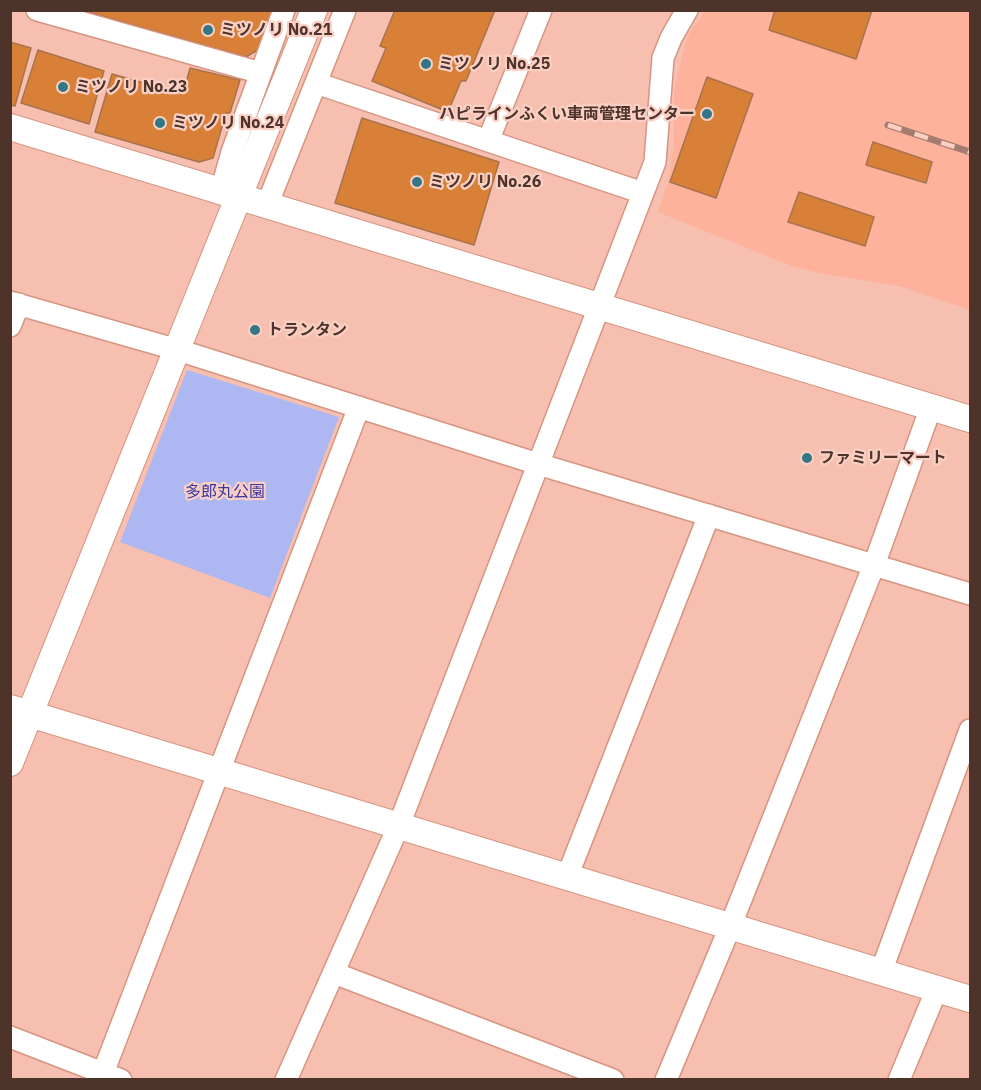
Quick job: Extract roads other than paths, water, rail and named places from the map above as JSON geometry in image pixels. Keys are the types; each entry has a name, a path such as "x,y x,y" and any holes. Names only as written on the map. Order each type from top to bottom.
{"street":[{"path":"37,10 261,73"},
{"path":"231,194 232,152 284,10"},
{"path":"10,763 21,711 178,350 231,194 314,10"},
{"path":"267,205 345,10"},
{"path":"489,141 541,10"},
{"path":"286,1080 399,825 655,162 663,58 687,10"},
{"path":"316,83 643,192"},
{"path":"10,127 970,419"},
{"path":"10,326 15,303 178,350 538,464 970,594"},
{"path":"10,1037 108,1077 218,770 359,407"},
{"path":"666,1080 730,927 874,565 932,407"},
{"path":"567,877 709,515"},
{"path":"21,711 970,999"},
{"path":"881,972 970,730"},
{"path":"334,973 613,1080"},
{"path":"899,1080 937,989"}],"railway":[{"path":"888,125 970,152"}],"place":[{"name":"ミツノリ No.21","path":"208,30"},
{"name":"ミツノリ No.25","path":"426,64"},
{"name":"ミツノリ No.23","path":"63,87"},
{"name":"ハピラインふくい車両管理センター","path":"707,114"},
{"name":"ミツノリ No.24","path":"160,123"},
{"name":"ミツノリ No.26","path":"417,182"},
{"name":"トランタン","path":"255,330"},
{"name":"ファミリーマート","path":"807,458"}],"park label":[{"name":"多郎丸公園","path":"225,492"}]}
